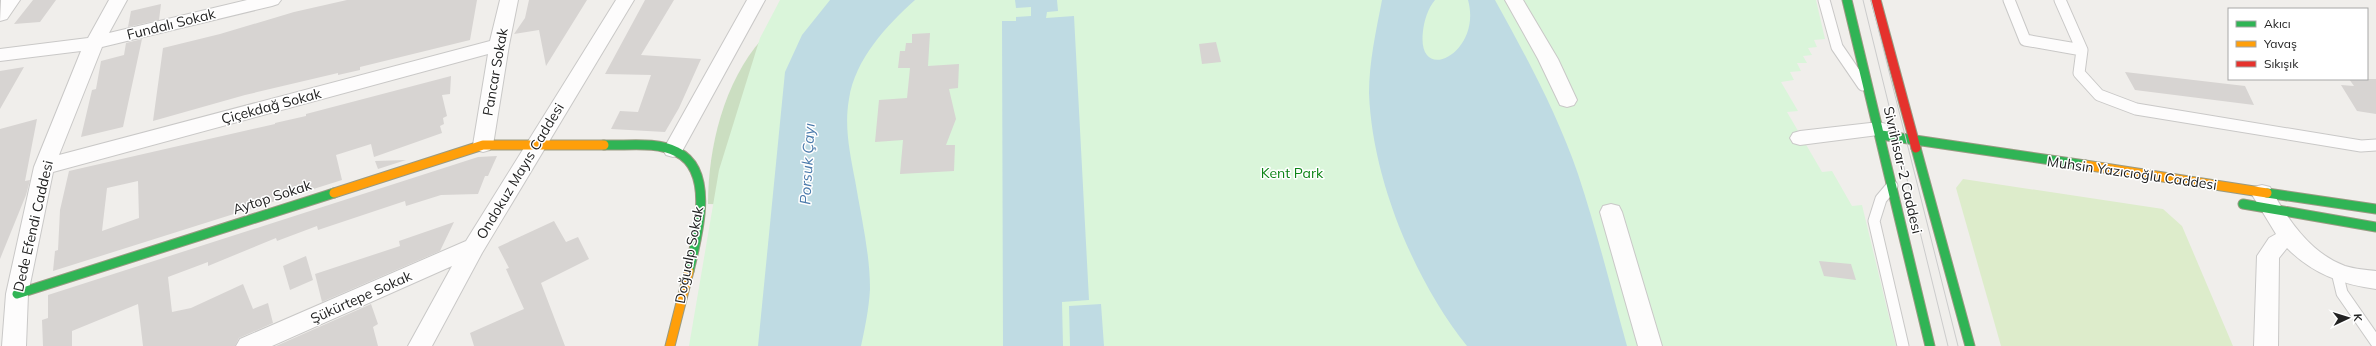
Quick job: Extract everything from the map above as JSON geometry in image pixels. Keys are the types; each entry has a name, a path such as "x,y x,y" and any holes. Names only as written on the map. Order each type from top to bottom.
{"street":[{"path":"0,15 11,0"},
{"name":"Dede Efendi Caddesi","path":"14,346 17,294 44,167 94,43 118,0"},
{"name":"Fundalı Sokak","path":"0,55 94,43 272,0"},
{"name":"Pancar Sokak","path":"483,144 499,45 509,0"},
{"name":"Ondokuz Mayıs Caddesi","path":"420,346 474,247 625,0"},
{"path":"537,142 673,150 756,0"},
{"path":"1514,0 1548,59 1567,100"},
{"name":"Sivrihisar-2 Caddesi","path":"1847,0 1880,132 1930,346"},
{"path":"1876,0 1914,140 1922,156 1970,346"},
{"name":"Çiçekdağ Sokak","path":"44,167 499,45"},
{"path":"1800,138 1880,132 1914,140 2265,200 2376,209"},
{"name":"Aytop Sokak","path":"17,294 483,144 537,142"},
{"name":"Doğualp Sokak","path":"670,346 701,214 700,189 696,172 687,157 673,150"},
{"path":"1884,150 1895,152"},
{"path":"1906,154 1922,156"},
{"path":"2265,200 2289,236 2323,264 2337,272 2376,280"},
{"name":"Muhsin Yazıcıoğlu Caddesi","path":"2232,202 2265,200 2376,227"},
{"path":"1611,212 1650,346"},
{"path":"2266,346 2268,256 2277,244 2289,236"},
{"name":"Şükürtepe Sokak","path":"248,346 474,247"}],"lane":[{"path":"1824,0 1837,48 1871,96"},
{"path":"2009,0 2024,40 2082,50"},
{"path":"2060,0 2082,50 2079,73 2099,95 2136,109 2361,146 2376,145"},
{"path":"1892,186 1881,199 1874,221 1903,346"},
{"path":"2337,272 2342,293 2376,342"}],"green space":[{"name":"Kent Park","path":"780,0 1816,0 1825,39 1814,40 1817,47 1808,48 1812,55 1803,56 1807,63 1797,63 1801,71 1790,72 1794,80 1781,82 1798,111 1787,112 1822,172 1832,171 1852,206 1862,205 1896,346 689,346 719,170 760,38"},
{"path":"762,39 743,205 708,204 711,160 721,116 728,95 738,75 749,56"},
{"path":"1963,179 2163,209 2182,226 2233,346 2001,346 1956,188"}],"water":[{"name":"Porsuk Çayı","path":"830,0 915,0 883,32 865,57 852,84 849,99 847,120 848,140 865,234 870,275 868,311 864,332 861,346 758,346 785,72 802,35"},
{"path":"1015,0 1057,0 1058,11 1047,12 1046,18 1074,16 1089,300 1062,302 1063,346 1003,346 1002,21 1016,21 1016,17 1031,16 1031,7 1016,8"},
{"path":"1382,0 1435,0 1428,11 1423,31 1424,48 1429,57 1438,60 1448,56 1459,48 1466,35 1470,19 1468,0 1495,0 1551,107 1570,151 1604,260 1627,346 1467,346 1448,320 1413,259 1399,227 1387,193 1378,159 1372,126 1369,81 1375,35"},
{"path":"1101,304 1104,346 1070,346 1069,306"}],"building":[{"path":"33,0 56,0 40,22 14,24"},
{"path":"347,0 477,0 470,40 360,67 360,70 338,75 338,73 245,95 153,121 163,48 220,34 294,12"},
{"path":"529,0 587,0 546,66 539,30 514,34 525,18"},
{"path":"645,0 674,0 641,55 701,59 679,108 665,132 611,129 620,111 638,112 651,75 605,74"},
{"path":"161,4 159,20 128,27 131,11"},
{"path":"930,33 928,66 959,64 958,88 949,89 956,119 946,145 955,145 954,171 900,174 903,140 875,142 879,100 907,98 910,68 898,68 900,51 905,51 906,43 912,43 912,34"},
{"path":"142,39 123,127 81,137 92,90 96,89 101,61 124,55 126,43"},
{"path":"1216,42 1221,62 1202,64 1199,44"},
{"path":"24,67 0,109 0,71"},
{"path":"2125,72 2245,86 2254,105 2135,90"},
{"path":"451,76 450,94 442,95 447,116 443,118 444,124 440,126 442,133 374,157 371,144 336,155 342,180 53,271 55,251 58,250 60,210 69,171 275,124 306,116 306,114","holes":["138,181 139,218 102,231 107,188"]},
{"path":"2376,79 2376,114 2357,111 2341,85 2354,86 2350,80"},
{"path":"37,119 25,181 30,180 26,195 0,259 0,129"},
{"path":"497,156 488,176 485,176 478,194 441,195 406,206 405,201 318,230 317,226 277,241 276,238 208,266 208,262 168,277 172,312 191,308 243,284 253,309 268,303 273,323 239,338 235,346 143,346 138,304 72,331 72,346 43,346 42,320 48,318 48,295 478,157"},
{"path":"406,160 378,169 375,161"},
{"path":"554,221 566,242 578,237 589,259 541,283 565,346 474,346 470,333 524,309 506,269 509,268 498,247"},
{"path":"454,222 440,251 322,302 315,274 400,246 399,241"},
{"path":"306,256 313,280 290,290 283,266"},
{"path":"1819,261 1851,264 1856,280 1824,276"},
{"path":"371,304 378,324 373,327 378,346 276,346"}],"tram line":[{"path":"1863,0 1948,346"},
{"path":"1871,0 1958,346"}],"traffic: fast":[{"path":"1847,0 1930,346"},
{"path":"1881,135 2085,165"},
{"path":"604,145 660,147 677,152 689,160 696,173 700,189 699,224 689,271"},
{"path":"1916,148 1970,346"},
{"path":"17,294 334,193"},
{"path":"2267,193 2376,209"},
{"path":"2243,204 2376,227"}],"traffic: slow":[{"path":"334,193 483,145 604,145"},
{"path":"2085,165 2267,193"},
{"path":"670,346 689,271"}],"traffic: jam":[{"path":"1876,0 1916,148"}]}
